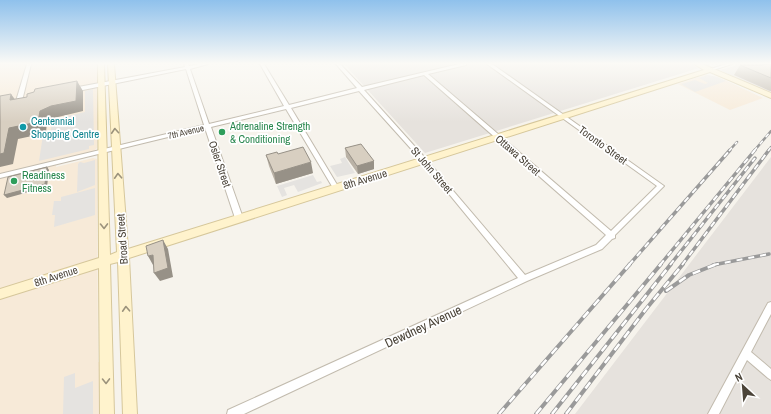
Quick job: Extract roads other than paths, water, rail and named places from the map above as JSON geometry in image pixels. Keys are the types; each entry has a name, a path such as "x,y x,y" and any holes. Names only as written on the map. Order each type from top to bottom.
{"main road":[{"name":"Broad Street","path":"112,83 123,255 130,414"},
{"name":"8th Avenue","path":"0,294 668,83"},
{"path":"736,83 771,100"},
{"path":"743,83 771,96"},
{"name":"Broad Street","path":"99,85 103,152 106,414"}],"street":[{"path":"20,100 24,83"},
{"path":"67,91 106,83"},
{"name":"Osler Street","path":"193,83 239,218"},
{"path":"273,83 336,188"},
{"name":"St John Street","path":"356,83 424,160 524,279"},
{"name":"7th Avenue","path":"0,176 385,83"},
{"name":"Ottawa Street","path":"436,83 612,236"},
{"name":"Toronto Street","path":"517,83 661,186 612,236"},
{"path":"13,102 26,99"},
{"name":"Dewdney Avenue","path":"232,414 524,279 599,248 612,236"},
{"path":"713,414 771,306"},
{"path":"746,353 771,375"}],"railway":[{"path":"754,151 771,131"},
{"path":"729,151 737,142"},
{"path":"768,151 771,147"},
{"path":"629,265 730,150"},
{"path":"660,265 755,150"},
{"path":"682,265 769,150"},
{"path":"670,265 755,158"},
{"path":"716,264 769,254"},
{"path":"499,414 630,264"},
{"path":"536,414 661,264"},
{"path":"552,414 671,264"},
{"path":"566,414 646,309 683,264"},
{"path":"666,291 689,275 716,264"}],"place":[{"name":"Centennial Shopping Centre","path":"23,127"},
{"name":"Adrenaline Strength & Conditioning","path":"222,132"},
{"name":"Readiness Fitness","path":"14,181"}]}
